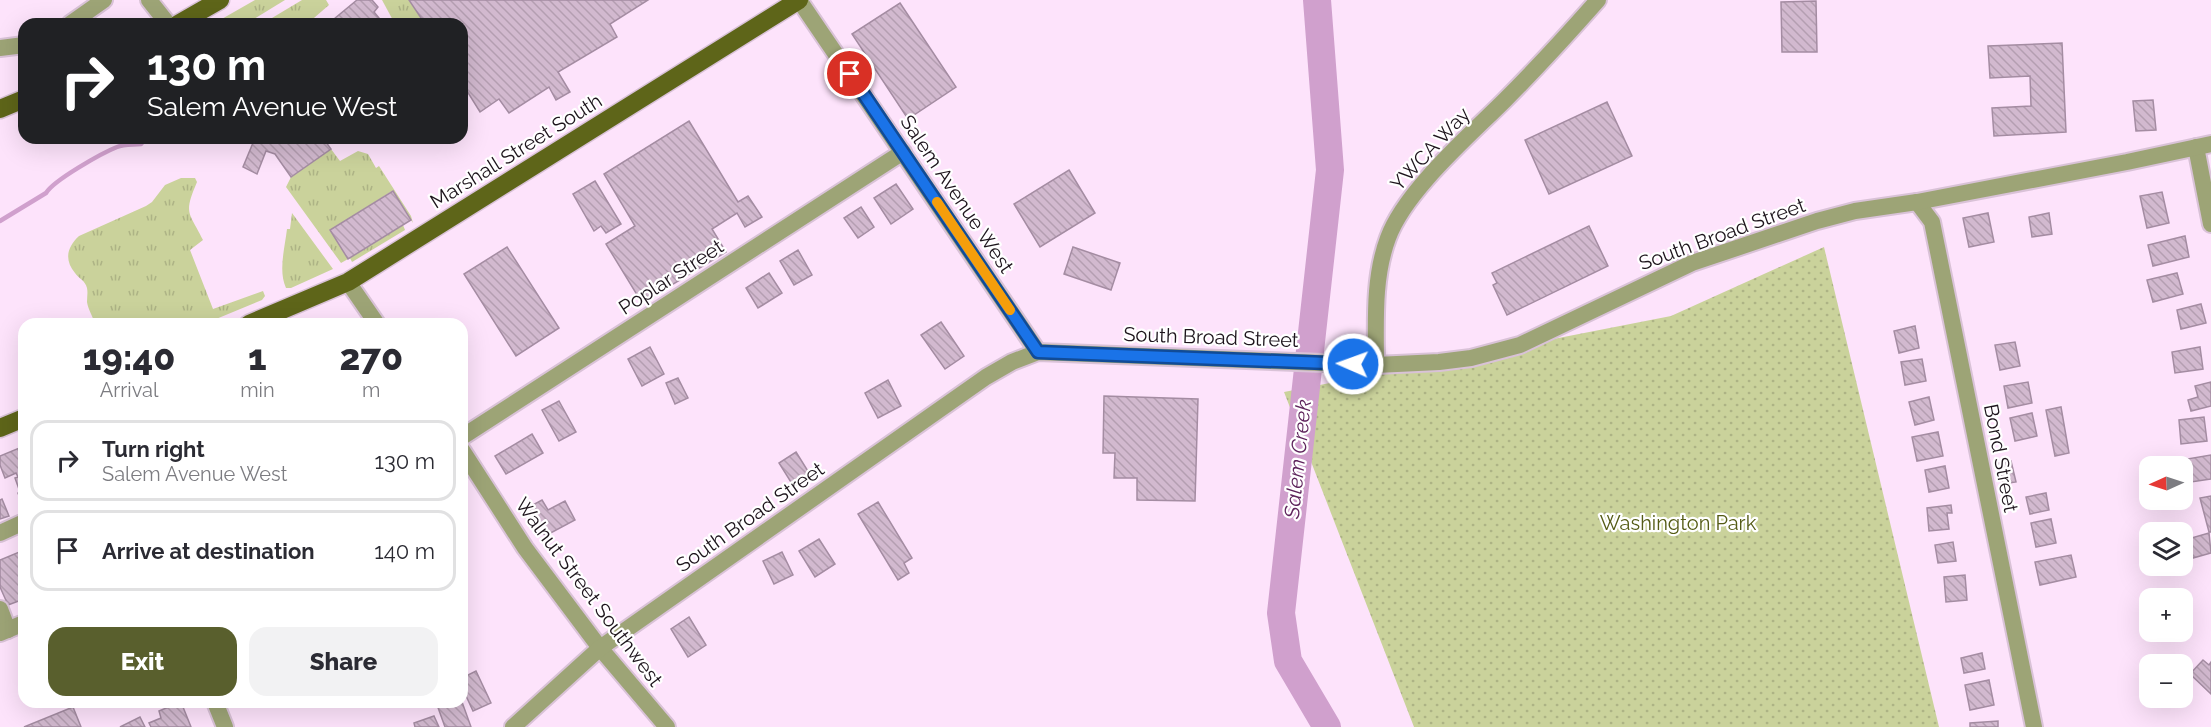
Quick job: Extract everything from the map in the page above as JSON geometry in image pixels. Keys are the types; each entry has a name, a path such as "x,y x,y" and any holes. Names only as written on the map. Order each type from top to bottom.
{"main road":[{"path":"188,18 220,0"},
{"name":"Marshall Street South","path":"263,318 348,282 799,0"},
{"path":"0,109 18,102"},
{"path":"0,428 18,420"}],"street":[{"path":"78,18 104,0"},
{"path":"149,0 163,18"},
{"name":"Salem Avenue West","path":"799,0 1038,352"},
{"name":"YWCA Way","path":"1376,365 1376,315 1380,267 1388,239 1398,217 1408,202 1450,155 1547,58 1598,0"},
{"path":"0,48 18,46"},
{"path":"2204,145 2211,224"},
{"name":"South Broad Street","path":"513,727 600,648 986,377 1012,362 1038,352 1376,365 1471,358 1517,346 1692,263 1817,221 1855,211 1917,202 2204,145"},
{"name":"Poplar Street","path":"468,433 903,152"},
{"name":"Bond Street","path":"1917,202 1932,222 2034,727"},
{"path":"348,282 372,318"},
{"name":"Walnut Street Southwest","path":"468,459 525,548 600,648 667,727"},
{"path":"0,533 18,525"},
{"path":"0,609 11,629"},
{"path":"217,708 225,727"}],"green space":[{"path":"255,0 285,0 256,18 224,18"},
{"path":"302,0 326,0 329,5 314,18 272,18"},
{"path":"382,0 409,0 421,18 392,18"},
{"path":"331,149 340,161 358,151 368,154 376,168 379,166 411,216 413,223 392,191 331,230 348,259 341,263 286,187 291,177"},
{"path":"181,178 195,178 197,182 189,207 191,218 203,240 190,250 213,309 263,291 265,296 262,300 218,318 93,318 87,302 86,285 69,263 68,254 72,245 79,236 146,206 165,185"},
{"path":"292,213 333,269 291,288 286,288 282,274 283,259 287,229 290,229"},
{"path":"403,225 405,230 352,262 350,258"},
{"name":"Washington Park","path":"1824,247 1939,727 1414,727 1284,392 1671,316"}],"building":[{"path":"357,0 372,0 378,7 374,12 379,18 335,18"},
{"path":"409,0 648,0 610,24 617,37 558,72 570,92 556,100 549,87 509,113 499,99 480,112 468,93 468,18 421,18"},
{"path":"1816,1 1817,52 1782,52 1781,2"},
{"path":"900,3 956,87 908,119 852,34"},
{"path":"2062,43 2066,132 1994,136 1992,108 2031,106 2030,76 1990,78 1988,46"},
{"path":"2153,100 2156,130 2136,131 2133,101"},
{"path":"1607,102 1632,156 1549,194 1525,140"},
{"path":"689,121 738,202 748,196 762,217 745,227 737,213 712,229 726,252 642,303 606,244 635,226 604,174"},
{"path":"253,144 327,144 331,149 291,177 275,154 266,151 257,174 243,167"},
{"path":"1069,170 1095,213 1040,247 1014,204"},
{"path":"595,181 621,224 606,233 601,226 594,231 573,194"},
{"path":"896,184 913,209 891,224 874,198"},
{"path":"393,191 411,220 348,259 330,230"},
{"path":"2162,192 2169,223 2147,228 2140,196"},
{"path":"861,207 874,227 858,238 844,218"},
{"path":"1988,213 1994,242 1969,247 1963,218"},
{"path":"2049,213 2052,234 2032,237 2029,217"},
{"path":"1589,226 1608,266 1507,315 1493,285 1497,283 1492,273"},
{"path":"2185,236 2189,257 2153,266 2148,245"},
{"path":"507,247 559,328 516,356 464,274"},
{"path":"1073,247 1120,263 1111,290 1064,274"},
{"path":"798,250 812,275 794,285 780,261"},
{"path":"769,273 782,293 758,308 746,288"},
{"path":"2177,273 2183,294 2153,302 2147,280"},
{"path":"2201,304 2206,323 2181,329 2177,310"},
{"path":"941,322 964,356 945,369 921,335"},
{"path":"1915,326 1919,348 1899,353 1894,331"},
{"path":"2015,342 2020,366 2000,370 1995,345"},
{"path":"650,347 664,374 642,386 628,359"},
{"path":"2200,347 2203,369 2175,373 2172,352"},
{"path":"1922,359 1926,381 1905,385 1901,362"},
{"path":"678,378 688,398 675,404 666,383"},
{"path":"888,380 901,406 878,418 865,393"},
{"path":"2028,382 2032,403 2008,408 2004,386"},
{"path":"2211,382 2211,406 2191,411 2188,400 2198,397 2195,386"},
{"path":"1104,396 1198,399 1195,501 1137,500 1137,478 1114,478 1115,453 1103,453"},
{"path":"1929,397 1934,420 1915,425 1909,402"},
{"path":"559,401 576,432 559,441 542,410"},
{"path":"2061,407 2069,453 2055,456 2046,410"},
{"path":"2032,413 2037,436 2015,441 2010,418"},
{"path":"2204,417 2207,441 2181,444 2179,420"},
{"path":"1938,432 1943,456 1917,461 1912,437"},
{"path":"532,434 543,453 506,474 495,456"},
{"path":"18,448 18,477 16,473 5,478 0,465 0,456"},
{"path":"796,452 811,476 794,487 779,463"},
{"path":"2211,455 2211,479 2193,482 2193,458"},
{"path":"2011,461 2016,482 2003,484 1999,463"},
{"path":"1945,466 1949,488 1929,492 1925,470"},
{"path":"2046,493 2049,510 2030,514 2026,497"},
{"path":"2211,496 2211,532 2209,532 2200,498"},
{"path":"2,499 9,516 0,519 0,500"},
{"path":"542,500 548,510 565,501 575,520 545,536 529,507"},
{"path":"878,502 912,558 904,563 909,573 898,580 858,514"},
{"path":"1951,505 1952,513 1947,513 1949,529 1929,531 1927,508"},
{"path":"2051,519 2056,543 2036,547 2031,523"},
{"path":"2209,533 2211,553 2193,558 2193,538"},
{"path":"819,539 835,564 815,577 799,551"},
{"path":"1953,542 1956,561 1938,563 1935,545"},
{"path":"18,552 18,601 8,605 0,587 0,560"},
{"path":"782,552 793,575 774,584 763,561"},
{"path":"2071,555 2076,577 2040,585 2035,562"},
{"path":"1965,575 1967,600 1946,602 1944,577"},
{"path":"689,617 706,645 688,657 671,629"},
{"path":"1982,653 1985,669 1964,673 1961,658"},
{"path":"2203,660 2209,665 2211,662 2211,694 2193,677 2193,671"},
{"path":"476,671 491,703 473,711 468,700 468,675"},
{"path":"1989,680 1994,705 1970,710 1965,685"},
{"path":"73,708 81,727 24,727"},
{"path":"166,708 183,708 191,727 151,727 149,723 161,718 159,711"},
{"path":"438,708 464,708 471,727 445,727"},
{"path":"434,716 439,727 415,727 414,723"},
{"path":"140,717 145,727 120,727"},
{"path":"1998,721 1998,727 1970,727 1970,723"}],"waterway":[{"name":"Salem Creek","path":"1317,0 1330,170 1281,613 1288,661 1327,727"},
{"path":"0,221 46,193 68,174 110,150 120,146 141,144"}],"slow traffic":[{"path":"937,202 1010,310"}],"route":[{"path":"850,74 1038,352 1353,364"}]}
